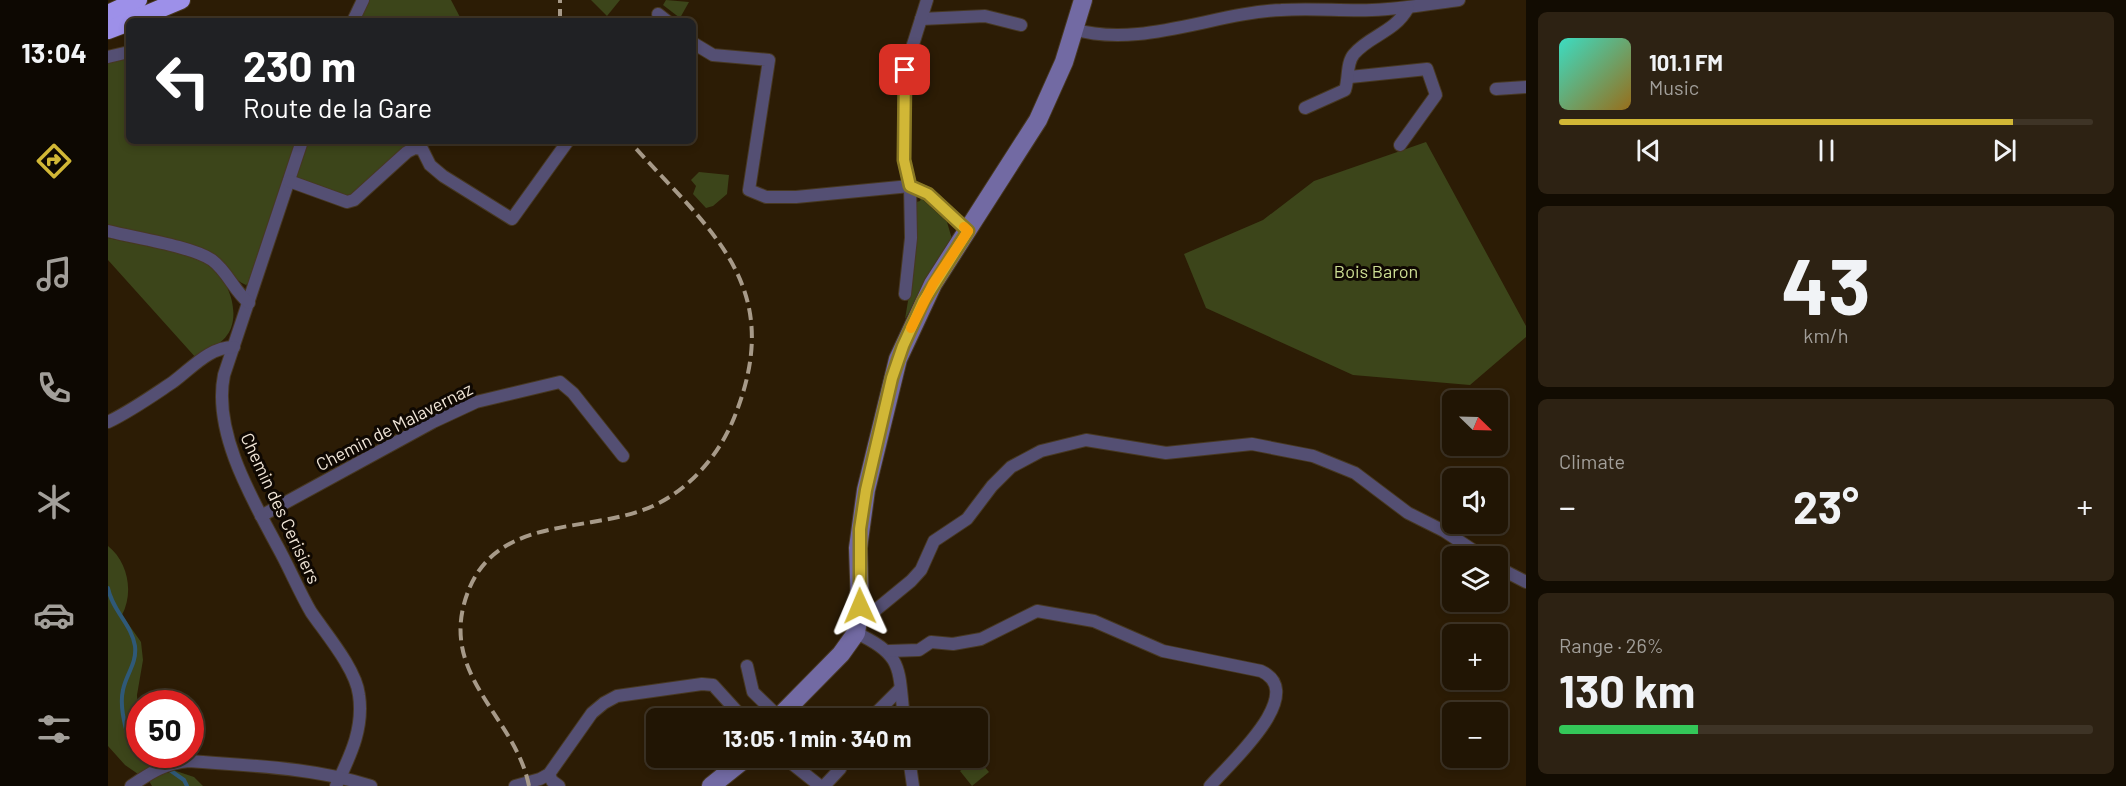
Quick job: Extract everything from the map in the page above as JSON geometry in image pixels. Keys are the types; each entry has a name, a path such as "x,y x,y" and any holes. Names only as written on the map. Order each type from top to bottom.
{"highway":[{"path":"108,14 138,0"},
{"path":"137,18 181,0"},
{"path":"108,30 126,23"}],"main road":[{"path":"1070,0 1073,29"},
{"path":"788,708 842,654 857,625 860,529 866,490 892,378 903,346 923,302 1038,120 1064,62 1083,0"},
{"path":"711,786 734,768"}],"street":[{"path":"354,18 363,0"},
{"path":"905,294 911,238 910,186 904,160 905,70 927,0"},
{"path":"1073,29 1109,36 1282,5 1408,8 1459,0"},
{"path":"1305,108 1345,90 1350,77 1348,69 1354,54 1401,22 1408,8"},
{"path":"921,19 985,16 1021,25"},
{"path":"696,45 713,55 769,60 748,190 766,197 786,197 910,186 928,194 968,231"},
{"path":"108,57 126,53"},
{"path":"1350,77 1427,69 1436,95 1400,145"},
{"path":"1496,89 1526,87"},
{"name":"Chemin des Cerisiers","path":"301,144 221,388 223,417 234,452 261,516 300,593 345,662 359,692 361,721 352,752 338,781"},
{"path":"289,182 346,202 354,200 407,152 415,148 422,149 430,165 443,176 512,219 566,144"},
{"path":"108,231 198,253 212,260 225,272 238,292 249,303"},
{"path":"108,422 126,413 209,354 225,347 234,347"},
{"name":"Chemin de Malavernaz","path":"261,516 433,422 476,402 560,382 580,402 623,456"},
{"path":"903,708 897,664 888,651 857,625 911,581 924,565 934,540 967,519 992,486 1011,467 1035,453 1086,440 1166,453 1245,443 1313,456 1355,473 1408,513 1444,531 1467,546"},
{"path":"1508,573 1526,582"},
{"path":"888,651 919,650 931,642 953,644 981,639 1037,611 1094,621 1162,651 1271,675 1277,683 1278,694 1274,711 1210,786"},
{"path":"747,666 753,692 768,708"},
{"path":"514,786 540,779 549,774 592,713 617,696 702,684 713,685 734,708"},
{"path":"881,708 900,689"},
{"path":"131,786 153,771 174,762 301,770 338,781 371,786"},
{"path":"798,768 822,786 841,768"},
{"path":"910,768 913,786"},
{"path":"549,774 552,781 559,786"}],"green space":[{"path":"368,0 451,0 460,18 359,18"},
{"path":"591,0 620,0 607,16"},
{"path":"666,0 689,2 680,18 663,5"},
{"path":"126,54 126,144 296,144 250,282 246,285 204,249 170,239 108,227 108,57"},
{"name":"Bois Baron","path":"1426,142 1526,326 1526,337 1470,385 1353,375 1206,308 1184,254 1263,220 1314,181"},
{"path":"306,144 412,144 405,147 357,193 347,197 301,181 296,177"},
{"path":"699,172 729,175 727,194 713,206 706,208 693,194 696,186 691,180"},
{"path":"921,198 947,222 952,239 905,319 909,295 913,203 920,201"},
{"path":"108,238 165,250 207,263 222,278 231,298 233,318 229,333 225,338 197,359 108,260"},
{"path":"108,546 120,560 127,578 128,597 122,615 141,642 143,660 138,690 126,690 126,766 108,746"},
{"path":"129,768 148,768 138,774"},
{"path":"964,768 986,768 989,772 972,786 960,771"},
{"path":"163,770 168,773 173,770 194,777 203,786 152,786 149,781"}],"waterway":[{"path":"108,588 135,646 133,664 124,684 122,697 126,727"},
{"path":"167,768 184,780 187,786"}],"railway":[{"path":"560,0 560,18"},
{"path":"529,786 522,762 472,677 464,655 461,631 464,604 477,574 495,554 517,540 543,531 627,515 653,506 679,490 712,458 728,432 748,372 752,331 746,296 732,263 712,233 632,144"}],"slow traffic":[{"path":"911,328 933,284 968,231 964,227"}],"route":[{"path":"860,606 858,548 860,529 866,490 892,378 903,346 923,302 968,231 928,194 910,186 904,160 905,70"}]}
